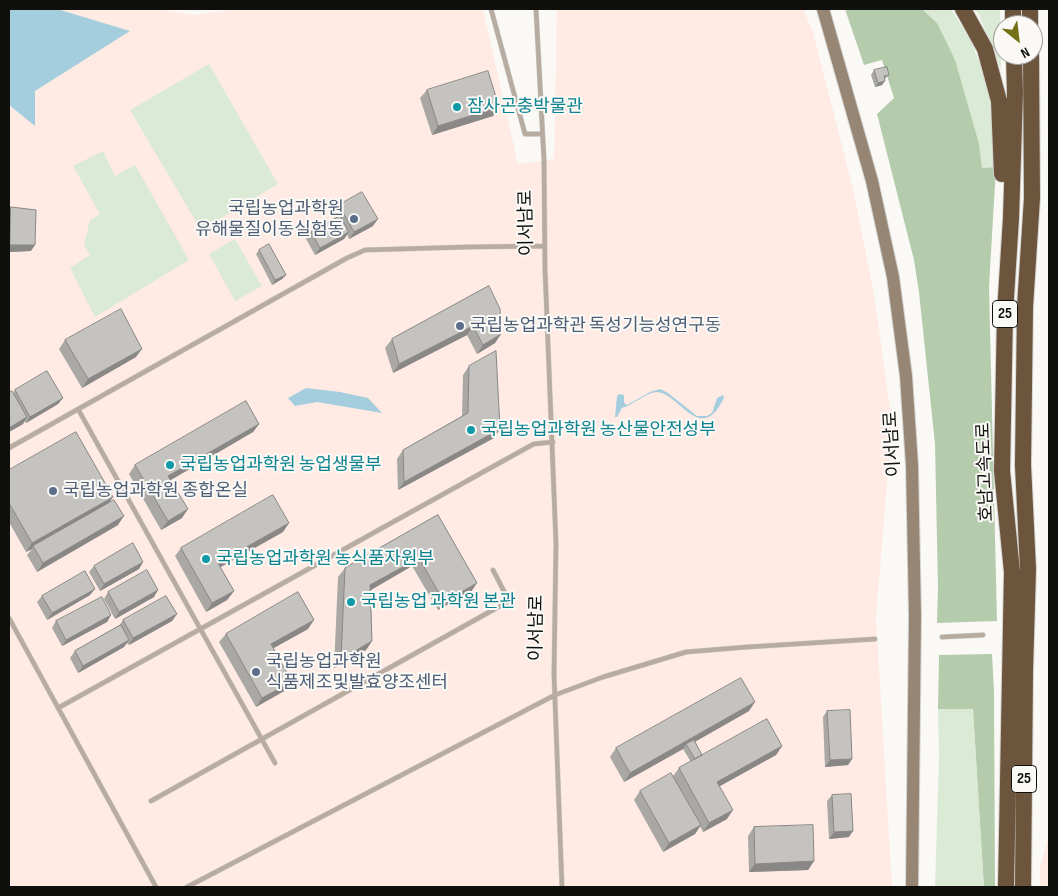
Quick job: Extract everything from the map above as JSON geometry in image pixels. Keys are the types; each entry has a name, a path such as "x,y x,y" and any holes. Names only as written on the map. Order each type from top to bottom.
{"highway":[{"path":"963,9 985,49 999,101 1004,217 1010,218"},
{"name":"호남고속도로","path":"1006,887 1012,572 1002,471 1005,313 1015,93 1014,65"},
{"name":"25","path":"1023,887 1028,569 1023,465 1025,307 1032,198 1031,65"}],"main road":[{"name":"이서남로","path":"823,9 872,181 893,277 906,376 912,465 914,578 912,887"}],"lane":[{"path":"491,9 525,134 542,134"},
{"name":"이서남로","path":"536,9 556,544 555,695 562,887"},
{"path":"9,448 347,258 366,250 544,246"},
{"path":"78,409 275,763"},
{"path":"58,708 530,446 552,442"},
{"path":"151,801 509,601 493,570"},
{"path":"9,618 156,887"},
{"path":"942,637 984,635"},
{"path":"188,887 555,695 603,677 686,652 875,639"}],"shaded area":[{"path":"9,9 159,9 193,15 238,9 483,9 518,164 554,159 557,9 803,9 813,32 854,193 875,301 892,423 876,617 892,887 9,887"},
{"path":"1049,835 1049,887 1040,887 1040,867"}],"green space":[{"path":"845,9 922,9 937,23 955,60 979,144 982,168 996,167 989,287 997,621 937,623 935,444 919,292 914,260 877,114 894,98 882,60 864,65"},
{"path":"922,9 951,9 971,41 988,85 996,167 982,168 979,144 937,23"},
{"path":"974,9 1000,9 1000,15 993,15 993,49 979,15"},
{"path":"209,64 278,184 201,230 130,110"},
{"path":"103,151 115,176 135,165 189,260 95,317 70,268 90,255 84,244 90,220 100,214 73,166"},
{"path":"235,239 262,286 235,301 209,254"},
{"path":"992,654 994,692 995,887 984,887 973,709 938,709 939,655"},
{"path":"938,709 973,709 984,887 935,887 939,756"}],"water":[{"path":"9,9 57,9 130,31 35,91 35,126 9,105"},
{"path":"306,388 368,398 382,413 317,402 295,406 288,398"},
{"path":"660,389 697,416 707,416 712,413 717,398 723,395 724,398 713,414 706,418 699,418 692,415 671,398 657,392 644,396 622,408 617,417 615,417 617,396 619,394 624,395 624,403 627,405 650,392"}],"building":[{"path":"887,67 889,75 884,76 885,81 878,83 874,70"},
{"name":"잠사곤충박물관","path":"488,71 499,107 438,126 427,90"},
{"name":"국립농업과학원 유해물질이동실험동","path":"362,192 378,219 354,232 339,205"},
{"path":"11,207 36,210 35,245 10,245"},
{"path":"340,216 349,232 320,248 311,232"},
{"path":"269,244 286,275 275,280 259,250"},
{"name":"국립농업과학관 독성기능성연구동","path":"489,286 500,309 501,334 483,345 473,326 399,364 392,339"},
{"path":"121,309 142,349 88,379 65,340"},
{"name":"국립농업과학원 농산물안전성부","path":"496,351 500,429 404,482 403,450 468,413 469,366"},
{"path":"47,371 63,398 30,417 15,390"},
{"path":"12,391 27,417 9,428 9,393"},
{"name":"국립농업과학원 농업생물부","path":"246,401 259,424 168,476 188,509 168,521 135,465"},
{"name":"국립농업과학원 종합온실","path":"76,432 113,497 32,543 9,503 9,470"},
{"name":"국립농업과학원 농식품자원부","path":"273,495 289,523 218,563 234,591 212,603 181,548"},
{"path":"114,500 124,516 43,563 33,546"},
{"name":"국립농업 과학원 본관","path":"438,515 477,583 444,602 419,558 370,585 372,641 341,659 345,568"},
{"path":"133,543 143,562 104,584 94,566"},
{"path":"147,570 158,590 119,612 108,592"},
{"path":"85,571 95,589 52,613 42,596"},
{"name":"국립농업과학원 식품제조및발효양조센터","path":"298,592 314,620 271,644 292,682 262,698 226,634"},
{"path":"166,596 177,614 133,638 123,620"},
{"path":"102,597 111,615 66,640 56,621"},
{"path":"121,625 129,640 83,666 75,651"},
{"path":"741,678 755,702 630,773 616,748"},
{"path":"850,710 852,759 830,760 827,711"},
{"path":"767,719 782,746 717,782 733,810 709,823 679,768"},
{"path":"694,740 702,755 695,759 686,744"},
{"path":"671,773 701,825 669,843 640,791"},
{"path":"851,794 853,831 834,832 832,795"},
{"path":"813,825 814,861 755,864 754,827"}],"place":[{"name":"잠사곤충박물관","path":"457,107"},
{"name":"국립농업과학원 유해물질이동실험동","path":"354,219"},
{"name":"국립농업과학관 독성기능성연구동","path":"460,326"},
{"name":"국립농업과학원 농산물안전성부","path":"471,430"},
{"name":"국립농업과학원 농업생물부","path":"170,465"},
{"name":"국립농업과학원 종합온실","path":"53,491"},
{"name":"국립농업과학원 농식품자원부","path":"206,559"},
{"name":"국립농업 과학원 본관","path":"351,602"},
{"name":"국립농업과학원 식품제조및발효양조센터","path":"256,672"}]}
